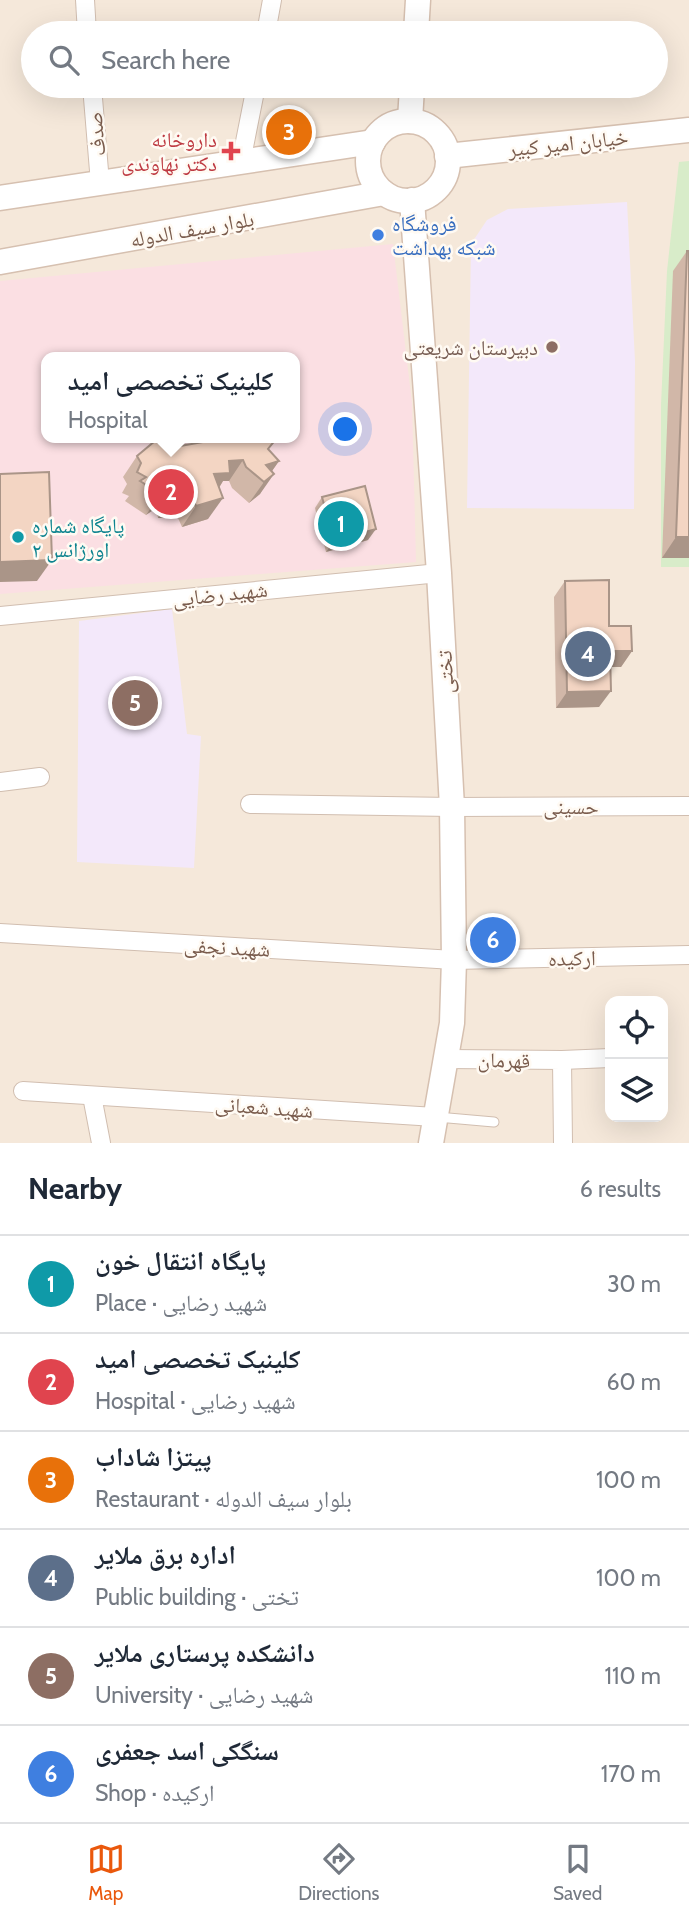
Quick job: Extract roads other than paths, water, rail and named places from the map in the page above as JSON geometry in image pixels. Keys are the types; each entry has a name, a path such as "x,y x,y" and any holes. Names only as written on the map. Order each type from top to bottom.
{"main road":[{"path":"417,21 418,0"},
{"path":"410,121 411,98"},
{"path":"410,121 435,132 443,143 447,170 432,193 412,200 395,199 375,185 368,161 373,142 384,129 410,121"},
{"name":"خیابان امیر کبیر","path":"447,156 689,130"},
{"path":"0,198 373,142"},
{"name":"بلوار سیف الدوله","path":"0,262 384,193"},
{"name":"تختی","path":"412,200 439,573 452,807 452,1023 431,1143"}],"street":[{"path":"85,0 86,21"},
{"path":"268,21 272,0"},
{"name":"صدف","path":"93,98 100,183"},
{"path":"240,162 253,98"},
{"name":"شهید رضایی","path":"0,616 439,573"},
{"path":"0,782 40,777"},
{"name":"حسینی","path":"250,804 689,806"},
{"name":"شهید نجفی","path":"0,933 454,960"},
{"name":"ارکیده","path":"454,960 689,955"},
{"name":"قهرمان","path":"446,1059 605,1058"},
{"name":"قهرمان","path":"562,1060 563,1143"},
{"name":"شهید شعبانی","path":"23,1091 435,1117"},
{"path":"92,1096 101,1143"}],"lane":[{"path":"435,1117 494,1122"}],"place":[{"name":"پیتزا شاداب","path":"289,132"},
{"name":"داروخانه دکتر نهاوندی","path":"231,151"},
{"name":"فروشگاه شبکه بهداشت","path":"378,235"},
{"name":"دبیرستان شریعتی","path":"552,347"},
{"name":"کلینیک تخصصی امید","path":"171,492"},
{"name":"پایگاه انتقال خون","path":"341,524"},
{"name":"پایگاه شماره ۲ اورژانس","path":"18,537"},
{"name":"اداره برق ملایر","path":"588,654"},
{"name":"دانشکده پرستاری ملایر","path":"135,703"},
{"name":"سنگکی اسد جعفری","path":"493,940"}]}
